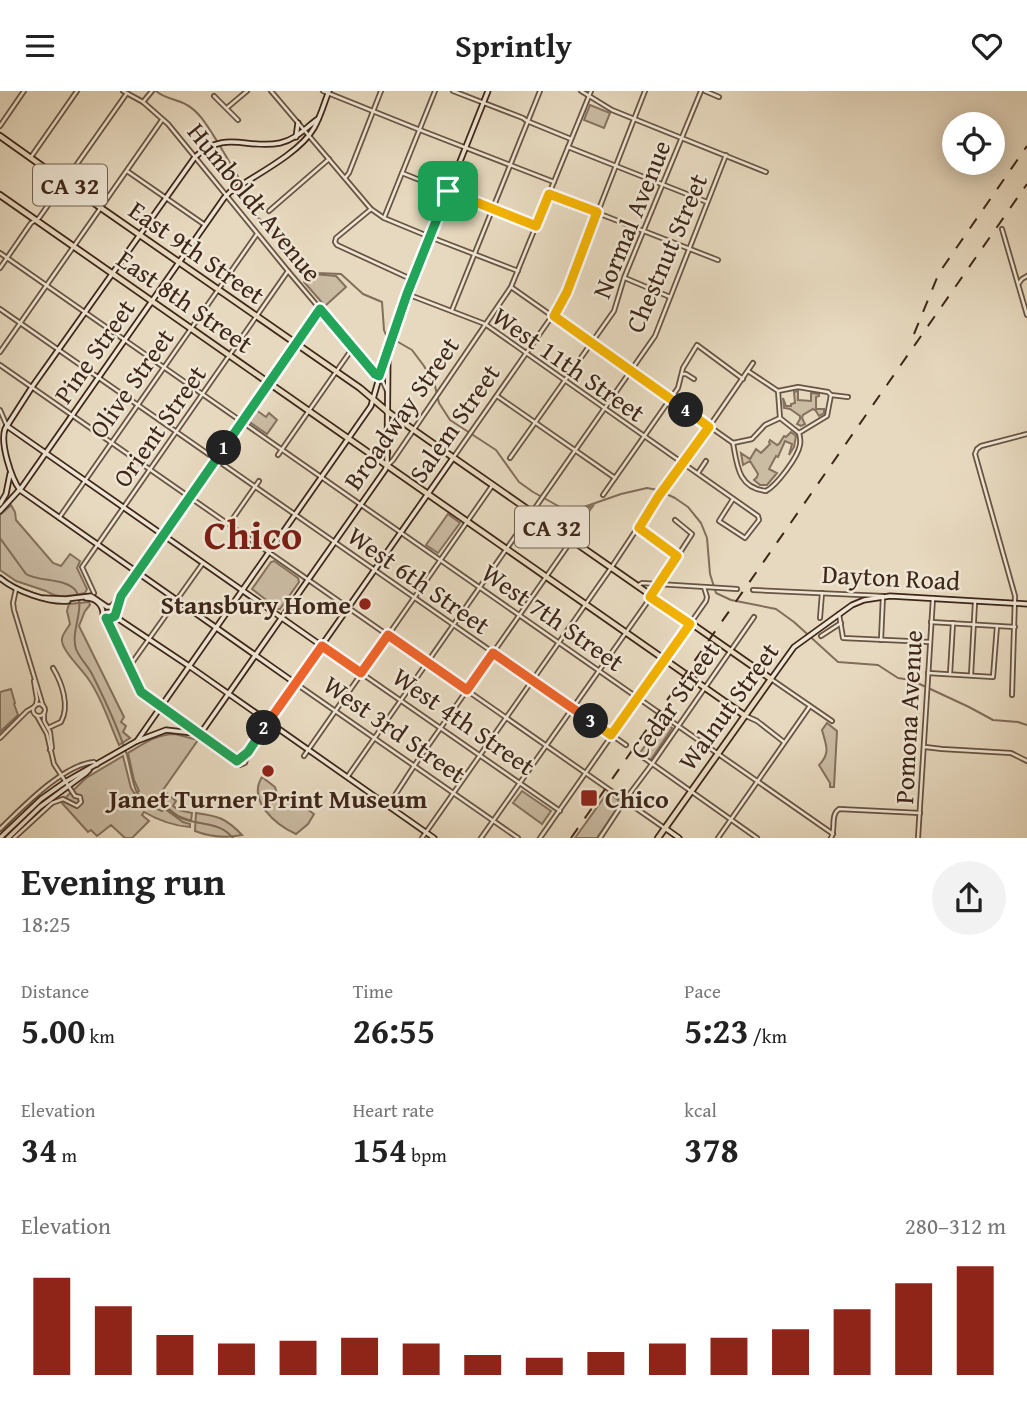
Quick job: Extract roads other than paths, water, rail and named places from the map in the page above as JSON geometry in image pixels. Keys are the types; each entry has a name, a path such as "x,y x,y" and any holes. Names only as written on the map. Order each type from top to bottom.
{"main road":[{"name":"East 9th Street","path":"0,136 370,395 373,400"},
{"name":"East 8th Street","path":"0,195 348,438"},
{"name":"CA 32","path":"373,400 650,597 771,679"},
{"name":"CA 32","path":"348,438 744,715"},
{"path":"374,455 381,456 387,452"},
{"name":"Walnut Street","path":"658,838 771,679"}],"street":[{"path":"0,125 24,91"},
{"path":"31,157 77,91"},
{"name":"Humboldt Avenue","path":"123,91 143,102 163,119 320,309 381,377 388,397"},
{"path":"227,108 247,91"},
{"path":"272,91 371,209 384,218 518,271"},
{"path":"345,178 381,91"},
{"path":"384,218 435,91"},
{"path":"453,91 571,139"},
{"path":"137,741 371,406 384,357 391,344 407,294 488,91"},
{"path":"452,310 540,91"},
{"path":"581,91 612,110 765,172"},
{"name":"Broadway Street","path":"199,732 256,656 511,287 591,91"},
{"name":"Salem Street","path":"243,758 554,316 567,292 645,91"},
{"path":"703,91 719,97"},
{"name":"Normal Avenue","path":"510,458 614,311 624,278 703,91"},
{"path":"143,102 151,92"},
{"path":"327,92 554,182"},
{"name":"Pine Street","path":"2,510 20,490 226,195 288,154 309,135 316,125 327,92"},
{"path":"0,268 31,223 40,218 127,93"},
{"path":"215,96 238,120"},
{"path":"0,352 163,119"},
{"path":"20,490 11,472 3,437 7,426 195,157 223,142 276,144 296,137 318,119"},
{"path":"296,137 299,123"},
{"path":"568,148 707,202"},
{"name":"Chestnut Street","path":"348,777 655,336 726,155"},
{"path":"269,211 329,159"},
{"path":"127,171 205,225"},
{"path":"402,173 536,226"},
{"path":"549,194 718,260"},
{"path":"371,209 336,238 335,242 413,280"},
{"path":"1002,229 1027,315"},
{"name":"Olive Street","path":"58,518 257,233"},
{"name":"West 7th Street","path":"0,253 718,752 832,836"},
{"name":"Orient Street","path":"94,593 82,567 288,271"},
{"path":"1018,285 1027,276"},
{"path":"624,278 670,297"},
{"path":"511,287 733,443 741,478 758,490 766,491 775,485 800,446 799,433 780,418 778,391"},
{"name":"West 11th Street","path":"407,294 485,324 758,516 759,520 745,538 719,520 733,499"},
{"name":"West 6th Street","path":"0,309 626,745"},
{"path":"237,761 243,758 245,762 243,765 239,764 199,732 141,692 106,618 107,608 120,597 320,309"},
{"path":"603,495 680,384 686,362 697,345 743,379"},
{"path":"278,455 353,348"},
{"path":"387,466 388,352"},
{"path":"379,376 385,372 389,359"},
{"path":"422,838 753,363"},
{"path":"0,365 679,838"},
{"path":"748,371 778,391 806,387 848,397"},
{"path":"681,374 694,379"},
{"path":"799,433 827,416 831,395"},
{"path":"497,396 615,478"},
{"path":"0,410 7,426"},
{"path":"733,443 752,439 765,425 780,418"},
{"name":"West 4th Street","path":"7,426 560,811"},
{"path":"1012,695 1016,603 975,454 981,446 1027,434"},
{"path":"698,473 706,461"},
{"path":"0,504 6,494 11,472"},
{"path":"229,524 259,481"},
{"path":"304,756 492,486"},
{"name":"West 3rd Street","path":"20,490 518,838"},
{"path":"481,838 692,534 675,520"},
{"path":"388,806 583,524"},
{"path":"639,528 677,556"},
{"path":"129,667 202,563"},
{"path":"0,578 16,589 52,601 93,596 115,612 120,620 434,838"},
{"path":"636,587 642,583 737,589"},
{"path":"540,838 706,601 706,587"},
{"path":"13,837 54,801 62,799 75,806 81,803 81,798 75,796 54,764 47,734 33,711 37,699 14,610 16,589"},
{"name":"Dayton Road","path":"753,590 1027,604"},
{"path":"820,618 822,593"},
{"path":"844,594 849,600 847,608"},
{"path":"881,641 883,596"},
{"name":"Walnut Street","path":"771,679 788,653 812,633 847,608 864,600 883,596"},
{"path":"106,618 111,618 115,612 120,597"},
{"name":"Pomona Avenue","path":"918,838 933,598"},
{"path":"971,675 975,600"},
{"path":"839,614 842,637 929,642"},
{"name":"Cedar Street","path":"600,838 754,617"},
{"path":"931,622 1015,627"},
{"path":"821,636 841,623"},
{"path":"950,674 953,623"},
{"path":"928,673 993,677 997,626"},
{"path":"48,728 61,722 65,710 58,675 53,668"},
{"path":"771,679 832,721"},
{"path":"34,681 43,706 51,750"},
{"path":"0,738 25,713 35,706 43,706"},
{"path":"718,838 810,706"},
{"path":"23,717 44,713"},
{"path":"744,715 757,721 784,742"},
{"path":"0,838 41,799 137,741 166,730 199,732"},
{"path":"925,747 1011,753 1027,761"},
{"path":"636,753 757,838"},
{"path":"13,837 0,829 38,793 78,766 89,762 97,765"},
{"path":"13,837 40,807 66,784"},
{"path":"71,803 75,796"},
{"path":"832,836 834,814 841,808 920,813"}],"waterway":[{"path":"156,91 192,108 217,141"},
{"path":"220,146 240,180 248,207 253,214 266,224 295,259 317,273 341,274 363,294 382,302 386,335 412,350 435,386 439,403 450,420 496,450 519,482 560,507 578,509 647,488 675,498 688,507 701,523 707,538 710,574 716,593 731,600 776,609 838,662 878,665 898,678 911,680 993,720 1027,725"},
{"path":"0,538 26,574 66,584 76,591 79,598 76,649 111,715 141,799 146,804 160,804 181,818 215,826 233,838"}],"railway":[{"path":"914,334 939,273 1027,146"},
{"path":"571,838 1027,184"}],"place":[{"name":"Stansbury Home","path":"365,604"},
{"name":"Janet Turner Print Museum","path":"268,771"},
{"name":"Chico","path":"589,798"}],"district":[{"name":"Chico","path":"253,534"}]}
